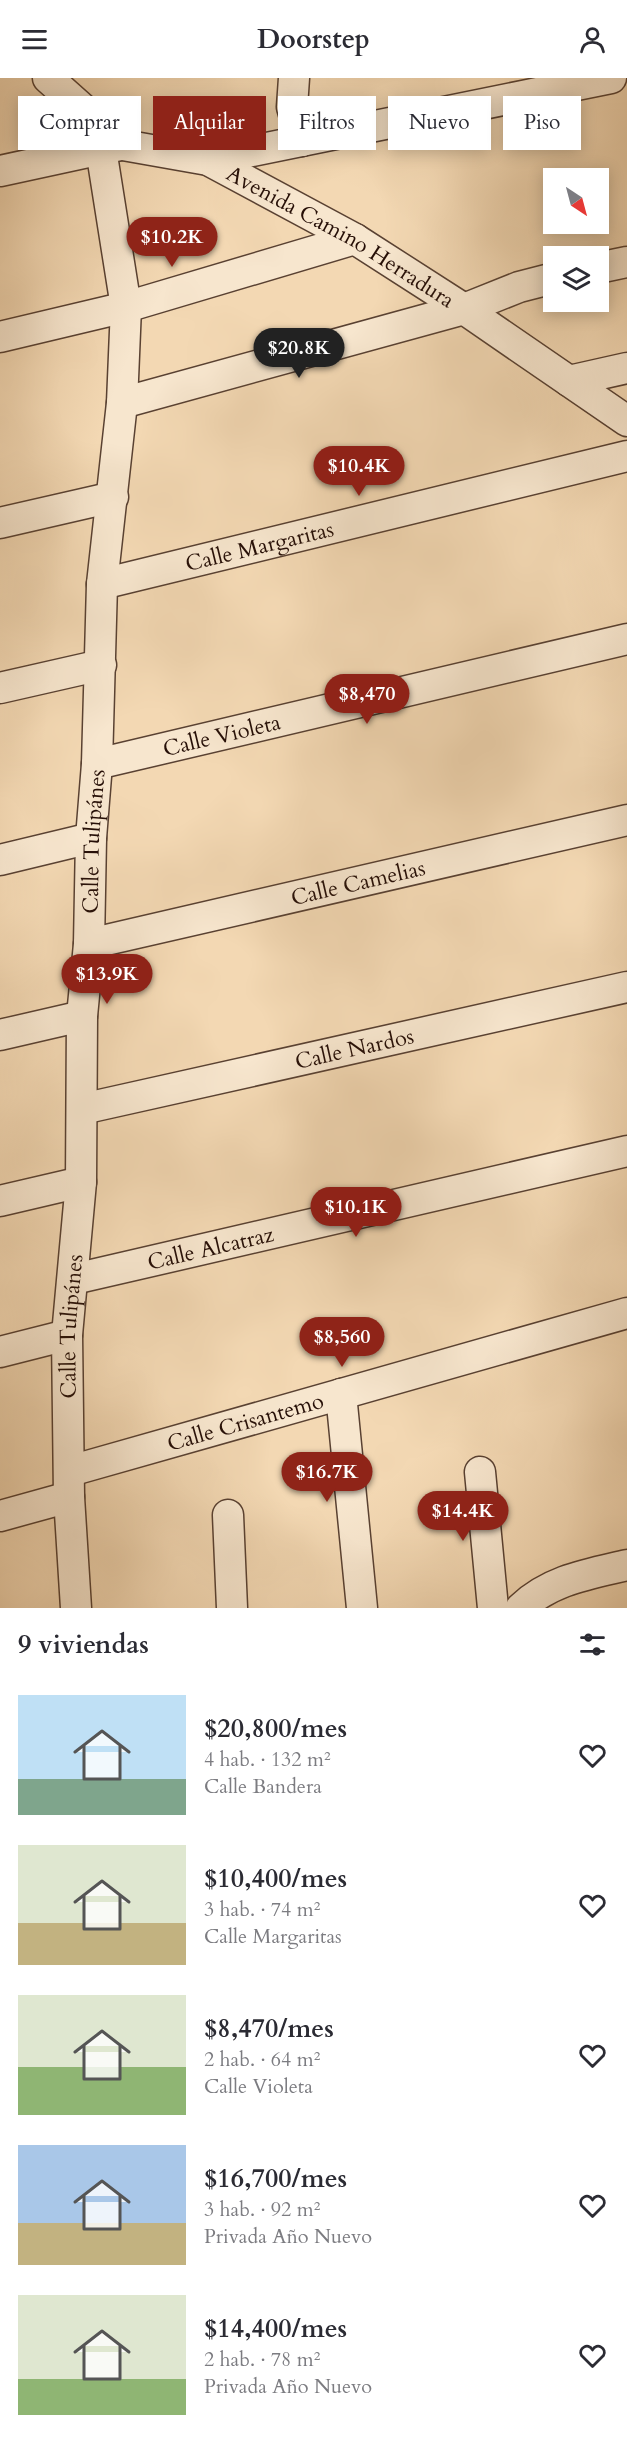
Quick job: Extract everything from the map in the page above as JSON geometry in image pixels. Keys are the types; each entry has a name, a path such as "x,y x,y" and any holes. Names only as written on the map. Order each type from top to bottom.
{"street":[{"path":"48,78 65,96"},
{"path":"293,96 294,78"},
{"path":"376,126 611,78"},
{"path":"208,160 278,146"},
{"path":"0,171 98,150"},
{"name":"Calle Tulipánes","path":"76,1608 70,1484 67,1335 74,1279 81,1182 82,1016 89,944 91,838 101,665 102,584 122,403 126,307 112,150"},
{"name":"Avenida Camino Herradura","path":"134,150 208,160 355,239 464,309 627,421"},
{"path":"0,337 126,307 355,239"},
{"path":"609,265 627,261"},
{"path":"122,403 464,309 519,286 543,281"},
{"path":"569,381 627,368"},
{"name":"Calle Margaritas","path":"102,584 627,456"},
{"path":"0,523 113,497"},
{"name":"Calle Violeta","path":"97,764 627,639"},
{"path":"0,688 101,665"},
{"name":"Calle Camelias","path":"89,944 627,820"},
{"path":"0,860 91,838"},
{"name":"Calle Nardos","path":"82,1108 627,987"},
{"path":"0,1035 82,1016"},
{"name":"Calle Alcatraz","path":"74,1279 627,1151"},
{"path":"0,1201 81,1182"},
{"name":"Calle Crisantemo","path":"0,1516 70,1484 341,1394 627,1313"},
{"path":"0,1352 67,1335"},
{"path":"341,1394 362,1608"},
{"path":"480,1472 493,1608"},
{"path":"228,1515 232,1608"},
{"path":"521,1608 553,1585 581,1575 627,1565"}]}
